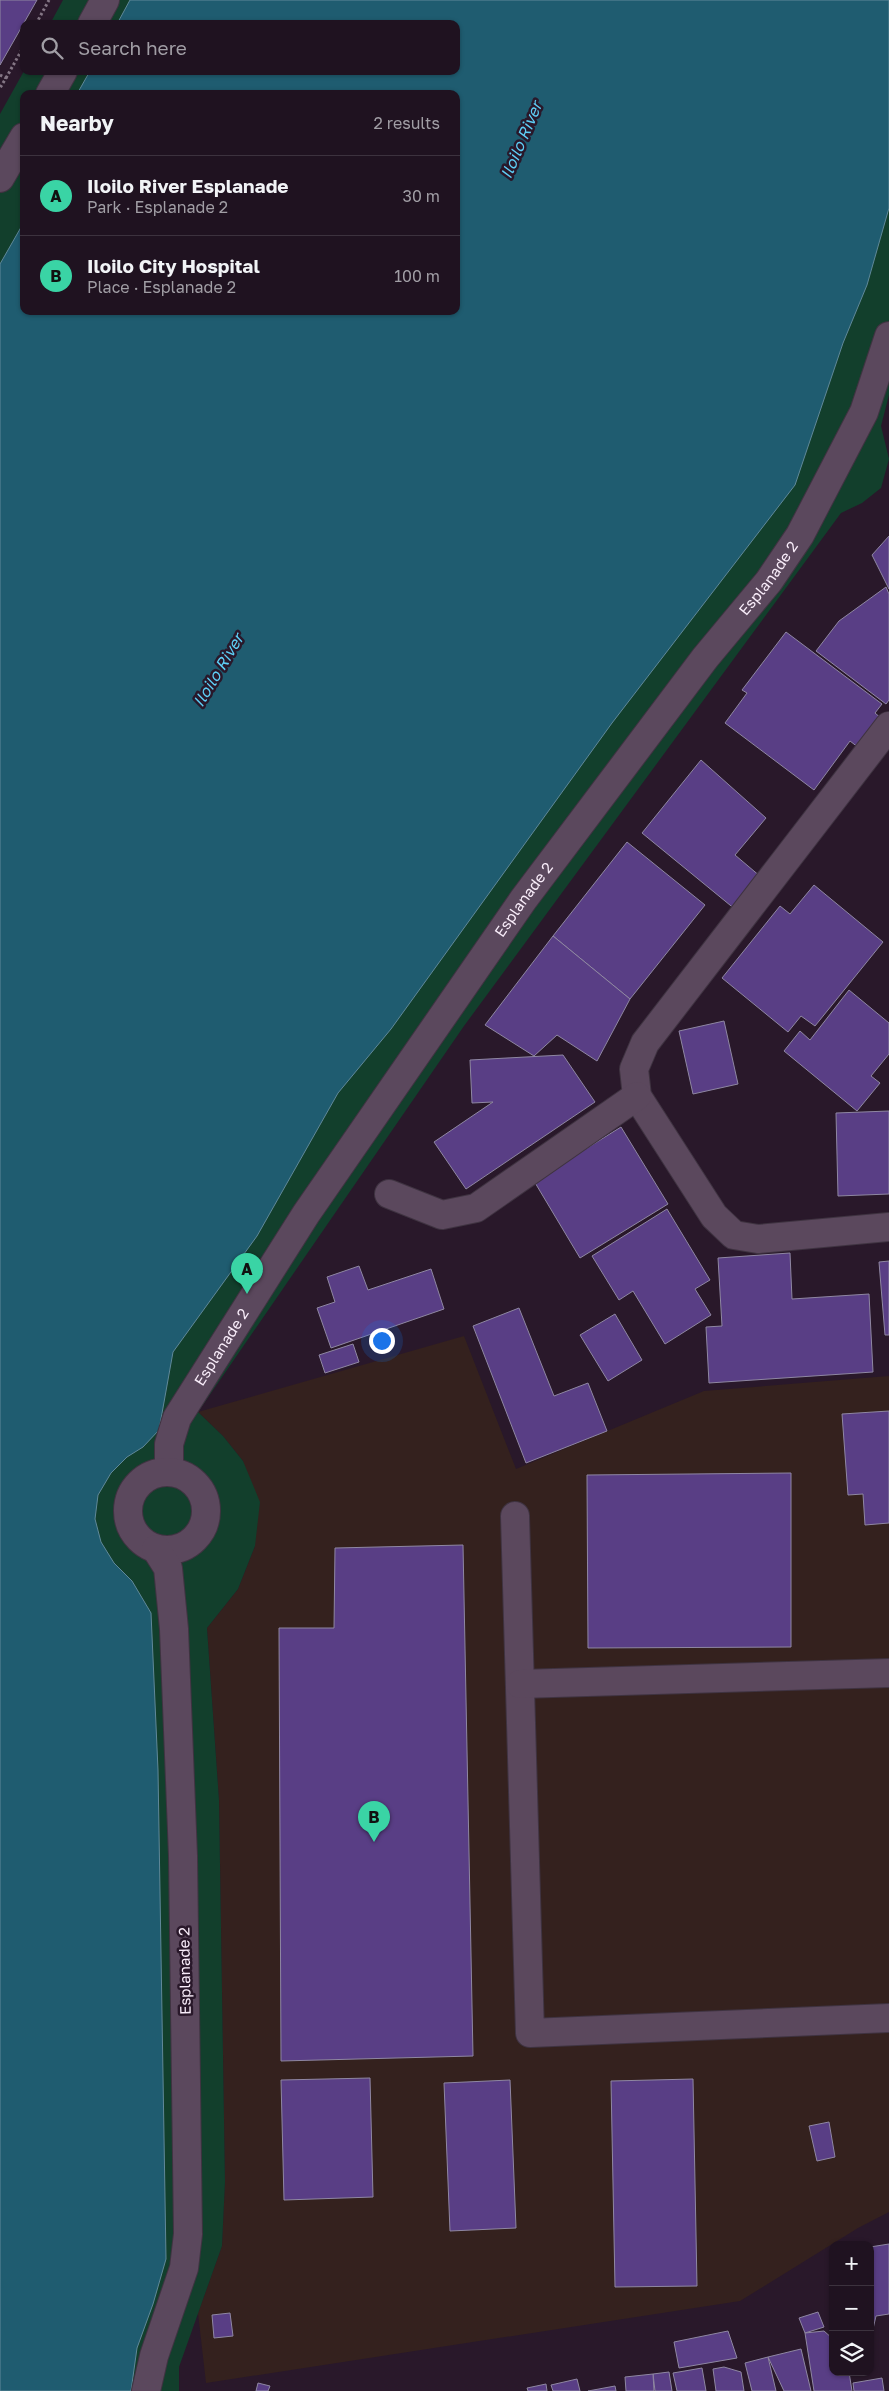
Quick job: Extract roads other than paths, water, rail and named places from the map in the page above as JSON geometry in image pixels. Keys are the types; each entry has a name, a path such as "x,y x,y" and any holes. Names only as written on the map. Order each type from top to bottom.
{"street":[{"path":"94,20 105,0"},
{"path":"52,90 61,75"},
{"path":"0,178 20,144"},
{"name":"Esplanade 2","path":"146,2391 154,2356 184,2268 188,2234 183,1856 174,1629 168,1568 156,1549 144,1544 135,1535 127,1511 130,1498 136,1487 145,1478 169,1471 169,1444 178,1418 312,1206 523,900 705,658 770,581 800,535 864,412 889,336"},
{"path":"889,726 645,1044 634,1069 638,1096 714,1216 734,1235 758,1239 889,1227"},
{"path":"389,1194 442,1215 476,1208 638,1096"},
{"path":"156,1549 169,1551 182,1548 193,1541 202,1530 206,1518 206,1504 201,1492 193,1481 181,1474 169,1471"},
{"path":"515,1516 530,2032 889,2018"},
{"path":"520,1684 889,1673"}],"water":[{"name":"Iloilo River","path":"130,0 889,0 889,208 867,285 843,343 795,485 612,723 391,1029 338,1093 257,1236 173,1352 159,1430 143,1447 127,1457 111,1473 98,1495 95,1519 101,1542 114,1563 132,1581 151,1613 158,1770 166,2259 153,2304 137,2348 131,2391 0,2391 0,264 20,229 20,315 460,315 460,90 79,90 88,75 460,75 460,20 119,20"}],"place":[{"name":"Iloilo River Esplanade","path":"247,1294"},
{"name":"Iloilo City Hospital","path":"374,1842"}]}
